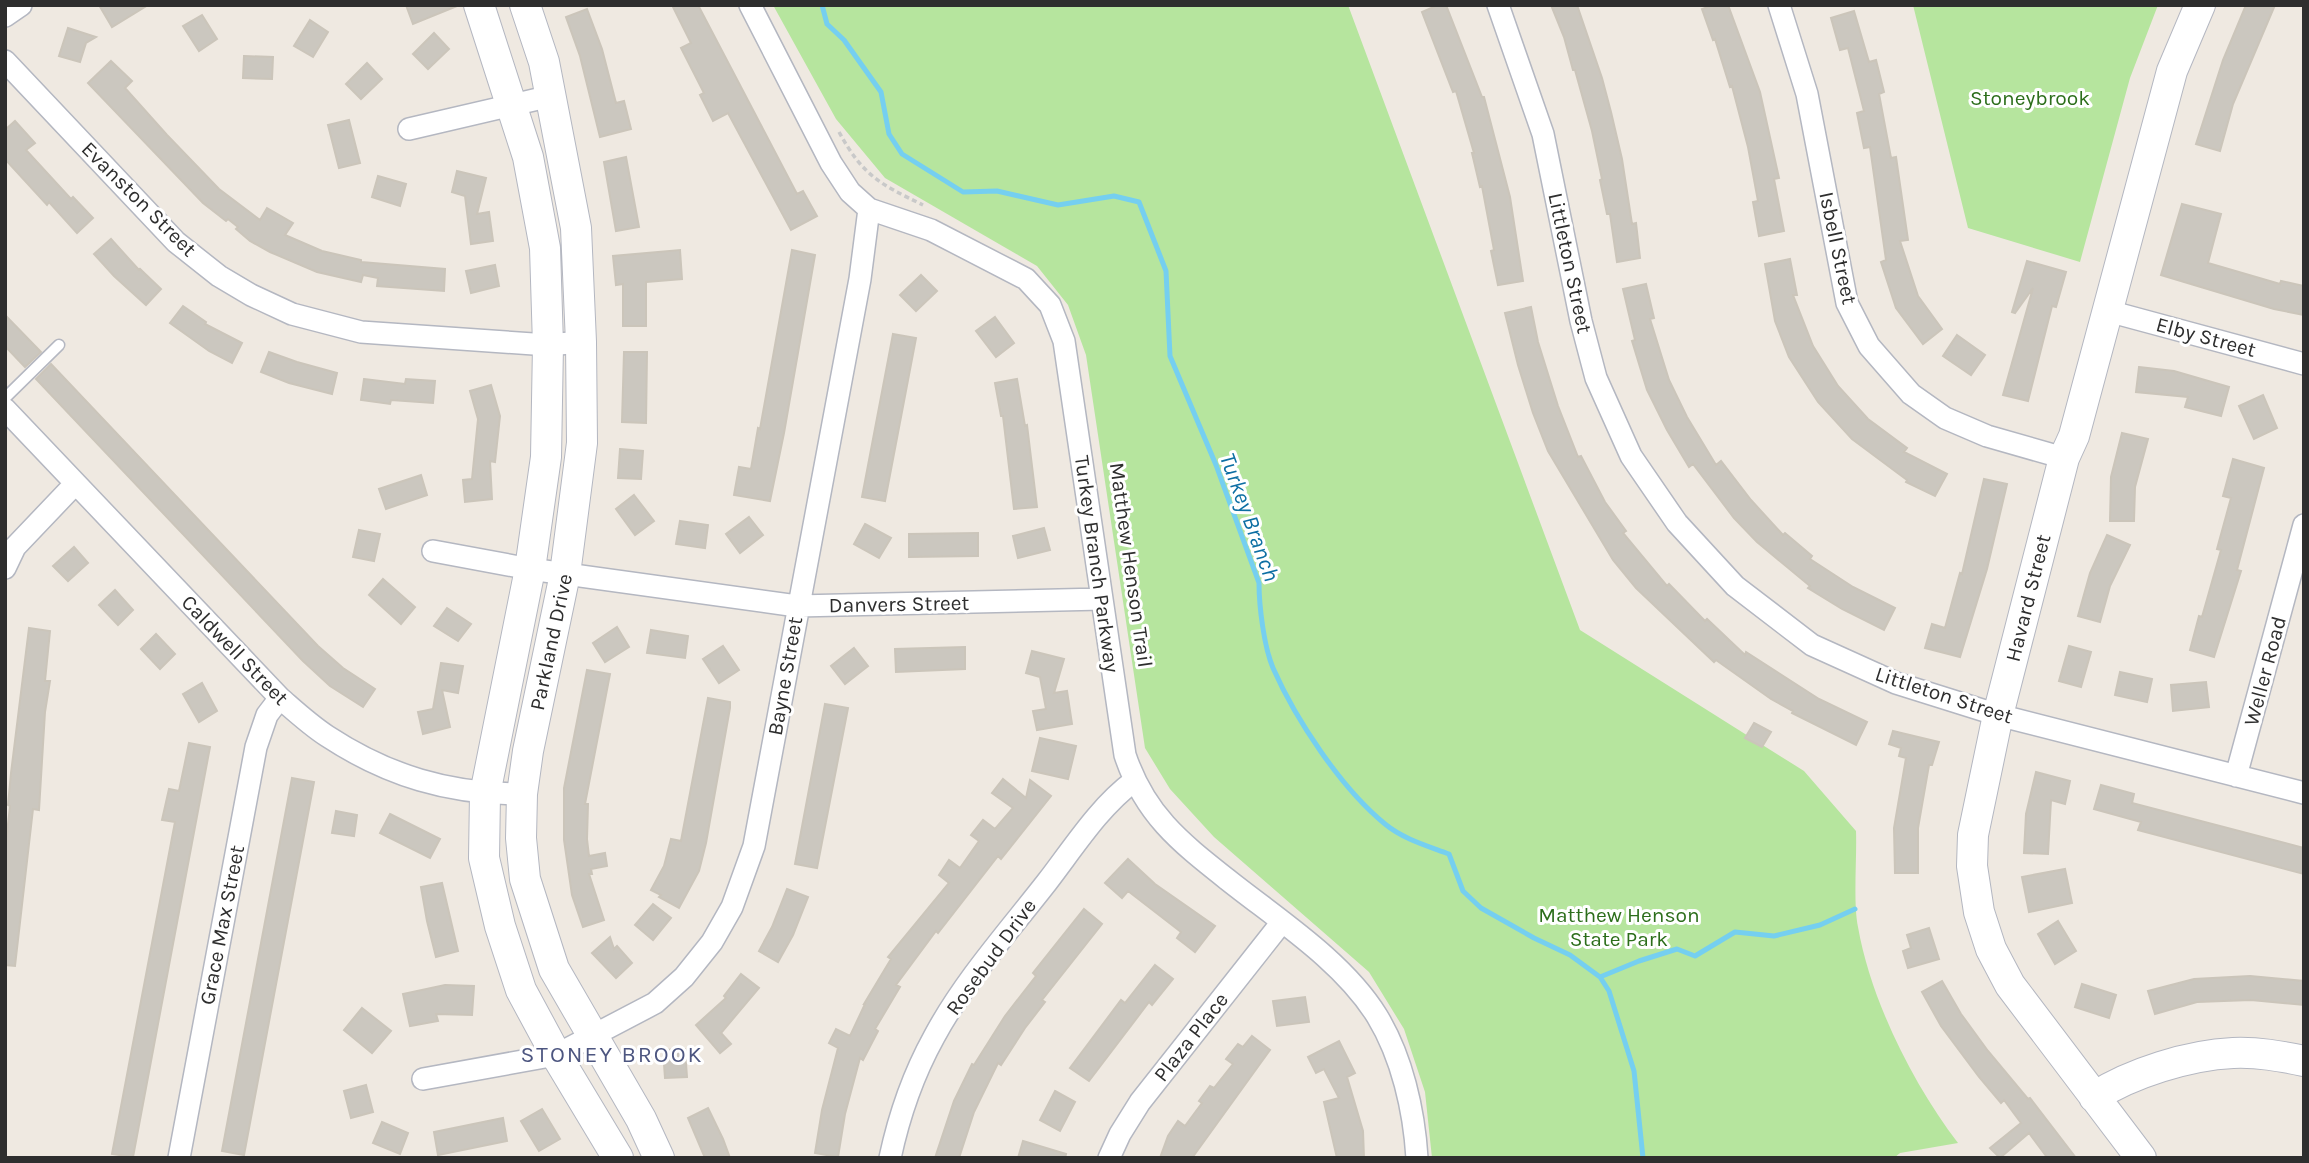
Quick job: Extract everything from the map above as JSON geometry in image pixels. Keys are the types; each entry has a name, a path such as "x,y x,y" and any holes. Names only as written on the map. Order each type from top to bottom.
{"street":[{"path":"5,16 21,5"},
{"name":"Parkland Drive","path":"480,5 528,157 545,248 548,345 546,457 530,569 485,794 484,858 500,926 521,990 556,1055 618,1158"},
{"name":"Parkland Drive","path":"524,5 544,62 576,228 582,443 565,574 528,751 522,794 521,838 525,879 554,969 641,1119 659,1158"},
{"name":"Turkey Branch Parkway","path":"750,5 831,163 850,192 869,209 931,230 1003,265 1026,279 1050,305 1064,341 1125,755 1134,780 1150,808 1186,847 1327,959 1357,990 1377,1016 1401,1068 1415,1131 1417,1158"},
{"name":"Littleton Street","path":"1498,5 1543,134 1581,321 1596,378 1631,456 1676,523 1735,586 1812,645 1896,683 1998,715 2304,793"},
{"name":"Isbell Street","path":"1779,5 1807,94 1847,303 1869,346 1911,394 1945,418 1987,436 2064,458"},
{"name":"Havard Street","path":"2141,1158 2010,985 1991,949 1979,912 1972,866 1973,835 1998,715 2064,458 2074,436 2172,71 2200,5"},
{"name":"Evanston Street","path":"5,61 176,242 219,276 251,295 292,314 361,332 548,345 581,342"},
{"path":"409,130 551,96"},
{"name":"Bayne Street","path":"423,1079 556,1055 656,1003 684,977 712,942 732,907 754,846 860,279 869,209"},
{"name":"Elby Street","path":"2108,311 2304,364"},
{"name":"Caldwell Street","path":"5,409 280,698 325,735 375,764 425,783 485,794 522,794"},
{"path":"5,568 15,547 75,484"},
{"name":"Weller Road","path":"2236,776 2298,576 2304,525"},
{"name":"Danvers Street","path":"433,551 530,569 797,606 1102,599"},
{"name":"Grace Max Street","path":"179,1158 256,747 267,715 280,698"},
{"name":"Rosebud Drive","path":"890,1158 899,1117 933,1038 961,994 1088,828 1117,793 1134,780"},
{"name":"Plaza Place","path":"1109,1158 1140,1102 1282,922"},
{"path":"2094,1097 2114,1084 2176,1063 2231,1053 2269,1054 2304,1061"}],"lane":[{"path":"5,398 59,345"}],"path":[{"path":"833,122 852,155 871,177 933,210"}],"green space":[{"name":"Matthew Henson State Park","path":"773,5 1348,5 1580,630 1804,771 1856,831 1855,893 1858,927 1873,984 1883,1012 1910,1068 1958,1143 1900,1153 1894,1158 1432,1158 1425,1092 1404,1029 1369,972 1214,837 1170,789 1145,748 1086,355 1068,305 1037,266 885,178 836,119"},
{"name":"Stoneybrook","path":"1913,5 2158,5 2130,78 2080,262 1968,228"}],"building":[{"path":"99,5 148,5 112,27"},
{"path":"406,5 457,5 457,6 413,24"},
{"path":"672,5 698,5 797,194 803,191 817,216 791,230 728,113 713,121 700,95 704,93 681,48 691,43"},
{"path":"1438,5 1446,5 1484,97 1510,197 1523,281 1498,285 1491,251 1494,250 1474,153 1456,91 1453,92 1422,12"},
{"path":"1551,5 1577,5 1611,112 1622,159 1632,224 1636,223 1640,258 1617,262 1610,214 1607,214 1592,131 1575,70"},
{"path":"1713,5 1728,5 1760,92 1779,178 1774,179 1784,231 1759,236 1753,202 1758,201 1748,147 1732,86 1730,87 1702,9"},
{"path":"2246,5 2275,5 2233,104 2220,151 2196,144 2223,60"},
{"path":"587,9 602,49 616,103 624,101 631,129 600,137 580,56 566,17"},
{"path":"1854,11 1869,62 1876,60 1884,92 1879,94 1891,158 1896,157 1908,240 1900,241 1918,296 1942,329 1923,344 1896,308 1881,262 1886,260 1870,147 1864,148 1857,113 1864,111 1848,48 1840,50 1831,18"},
{"path":"202,15 217,39 199,51 183,26"},
{"path":"310,20 328,32 313,57 294,46"},
{"path":"68,28 96,37 86,43 80,62 59,56"},
{"path":"434,33 449,49 428,69 413,54"},
{"path":"244,56 273,57 272,79 243,78"},
{"path":"111,61 132,81 125,88 167,135 219,189 260,220 267,208 293,223 285,235 322,251 361,262 445,269 444,291 377,286 378,278 363,275 361,282 317,272 250,241 236,229 238,227 203,203 88,83"},
{"path":"367,63 382,79 361,99 346,84"},
{"path":"349,120 360,163 339,168 328,125"},
{"path":"15,121 35,143 26,150 71,199 73,197 93,218 77,233 5,159 5,130"},
{"path":"626,157 639,227 616,231 604,162"},
{"path":"457,171 486,178 477,214 489,212 493,241 471,244 465,196 452,192"},
{"path":"378,176 406,184 400,206 372,197"},
{"path":"2182,204 2221,214 2208,263 2280,284 2281,281 2304,286 2304,315 2274,309 2161,275"},
{"path":"111,239 139,270 161,289 146,305 94,254"},
{"path":"680,250 682,279 646,282 646,326 623,326 623,284 616,285 613,256"},
{"path":"792,250 815,255 770,501 734,495 739,467 751,469"},
{"path":"1790,259 1797,295 1793,295 1813,346 1838,386 1868,419 1907,448 1904,452 1947,474 1935,496 1906,482 1907,480 1852,439 1818,402 1789,357 1775,321 1765,264"},
{"path":"2027,261 2066,272 2056,307 2052,306 2028,401 2003,395 2033,288 2015,313 2012,312"},
{"path":"495,265 499,286 471,293 466,271"},
{"path":"921,275 937,291 916,311 900,295"},
{"path":"1646,284 1654,318 1650,319 1669,380 1687,417 1716,465 1721,461 1751,500 1783,535 1785,533 1812,556 1810,559 1853,587 1895,608 1884,630 1808,588 1810,586 1757,542 1734,518 1693,464 1689,467 1647,390 1632,341 1635,340 1623,289"},
{"path":"183,306 206,322 205,324 242,343 232,363 209,351 170,323"},
{"path":"1531,307 1538,342 1558,406 1578,457 1581,456 1605,502 1626,531 1623,533 1667,586 1669,584 1705,621 1707,619 1745,655 1746,652 1819,699 1867,722 1856,745 1792,713 1793,711 1771,699 1716,660 1714,662 1636,588 1613,560 1548,451 1533,413 1505,313"},
{"path":"5,315 41,352 25,367 5,346"},
{"path":"995,317 1014,343 996,357 976,331"},
{"path":"893,334 916,338 885,501 862,497"},
{"path":"1957,335 1985,355 1971,375 1943,356"},
{"path":"269,352 337,373 332,394 289,383 261,372"},
{"path":"624,352 647,352 646,423 622,422"},
{"path":"51,364 318,646 343,668 375,689 363,707 330,686 303,661 36,379"},
{"path":"2139,367 2174,371 2229,387 2221,416 2185,407 2188,397 2136,392"},
{"path":"364,379 405,384 406,379 435,381 433,403 391,400 390,404 361,400"},
{"path":"1017,379 1025,426 1027,425 1037,507 1014,509 1003,416 995,383"},
{"path":"491,385 500,416 495,462 490,461 492,499 465,502 463,480 472,479 478,419 470,391"},
{"path":"2263,395 2277,428 2254,439 2239,406"},
{"path":"2122,433 2148,439 2135,487 2134,521 2110,521 2111,477"},
{"path":"620,449 643,451 641,479 618,478"},
{"path":"2233,459 2264,468 2237,570 2241,571 2214,657 2190,650 2221,550 2217,549 2231,498 2223,496"},
{"path":"421,475 427,495 386,509 379,489"},
{"path":"1984,479 2007,484 1987,569 1960,657 1925,648 1932,624 1945,628 1960,573 1962,574"},
{"path":"634,495 654,521 635,535 616,509"},
{"path":"749,517 763,535 740,553 726,534"},
{"path":"680,521 708,525 705,548 676,544"},
{"path":"865,524 891,538 879,558 854,544"},
{"path":"1044,528 1050,550 1018,558 1013,536"},
{"path":"359,530 380,534 374,561 353,557"},
{"path":"978,533 978,556 909,557 909,534"},
{"path":"2107,535 2130,545 2110,586 2100,622 2078,616 2090,573"},
{"path":"74,547 88,563 68,581 53,566"},
{"path":"383,579 415,607 401,624 369,595"},
{"path":"115,590 133,610 118,625 99,605"},
{"path":"447,608 471,624 458,641 434,626"},
{"path":"617,627 629,647 605,662 593,643"},
{"path":"29,628 50,631 45,681 50,681 45,712 39,810 33,809 15,966 5,965 5,851 11,773"},
{"path":"651,630 688,636 685,658 647,653"},
{"path":"156,634 175,654 160,669 141,649"},
{"path":"723,646 739,670 719,683 703,659"},
{"path":"2069,646 2091,652 2081,687 2059,681"},
{"path":"965,647 965,669 896,672 895,649"},
{"path":"854,648 868,666 845,684 831,666"},
{"path":"1032,651 1064,659 1054,693 1067,691 1072,724 1037,730 1033,711 1046,709 1040,677 1026,673"},
{"path":"441,663 463,666 458,693 442,690 450,727 423,734 418,712 433,709"},
{"path":"587,670 610,674 585,804 588,804 589,856 605,853 607,866 591,869 592,874 589,874 604,920 583,927 572,895 564,840 564,788"},
{"path":"2120,672 2152,679 2147,702 2115,695"},
{"path":"2206,682 2209,707 2173,711 2171,685"},
{"path":"202,683 217,711 199,722 183,694"},
{"path":"708,698 730,702 730,708 699,871 679,908 651,890 664,866 671,839 681,841"},
{"path":"825,704 848,708 817,868 795,864"},
{"path":"1754,723 1771,732 1762,747 1745,738"},
{"path":"1893,731 1939,742 1932,765 1929,765 1918,828 1918,873 1895,873 1894,828 1906,758 1899,756 1901,748 1889,744"},
{"path":"1040,738 1076,746 1068,779 1032,771"},
{"path":"189,743 210,747 133,1157 112,1154 175,822 162,820 169,789 179,791"},
{"path":"2036,772 2070,781 2065,804 2051,800 2048,854 2024,853 2026,814"},
{"path":"292,778 314,782 244,1155 222,1151"},
{"path":"1003,779 1026,798 1030,780 1051,796 1001,859 998,856 938,933 936,931 896,985 900,987 875,1029 878,1031 863,1060 860,1058 845,1114 838,1157 815,1153 822,1110 838,1048 829,1043 836,1029 850,1036 864,1004 891,959 888,957 949,883 939,875 949,860 960,868 979,841 971,835 983,820 995,829 1013,808 992,793"},
{"path":"2101,785 2134,794 2132,803 2304,848 2304,874 2138,830 2141,822 2094,809"},
{"path":"336,811 357,815 354,836 332,833"},
{"path":"390,814 440,839 430,858 380,833"},
{"path":"1128,859 1155,884 1215,926 1195,952 1177,938 1181,932 1128,891 1122,898 1105,883"},
{"path":"2065,869 2072,903 2029,912 2022,877"},
{"path":"442,883 458,951 436,957 421,887"},
{"path":"787,889 808,897 793,935 778,962 759,951"},
{"path":"653,904 671,918 653,940 635,925"},
{"path":"1084,909 1102,924 1042,1000 1045,1002 1001,1065 998,1063 974,1112 959,1158 935,1158 954,1101 972,1064 974,1065 1005,1016 1036,976 1033,973"},
{"path":"2058,921 2076,951 2055,964 2038,934"},
{"path":"1929,928 1939,959 1908,968 1903,951 1911,948 1907,935"},
{"path":"610,937 614,949 617,946 632,963 616,978 592,953"},
{"path":"1155,965 1173,979 1152,1005 1149,1002 1089,1081 1070,1068 1121,1000 1125,1003"},
{"path":"741,974 759,988 721,1033 731,1044 720,1053 696,1025 726,998 724,996"},
{"path":"2250,976 2304,981 2304,1005 2251,1000 2197,1002 2155,1014 2148,991 2194,979"},
{"path":"1942,981 1961,1014 1988,1051 2028,1099 2030,1098 2076,1158 2043,1158 2046,1156 2029,1133 2000,1158 1990,1148 2021,1123 2004,1100 2001,1103 1979,1077 1941,1026 1922,992"},
{"path":"2082,984 2116,995 2109,1018 2075,1007"},
{"path":"445,985 474,986 472,1015 436,1014 438,1021 410,1026 403,994"},
{"path":"1305,997 1309,1022 1277,1026 1273,1001"},
{"path":"362,1008 391,1031 372,1053 344,1030"},
{"path":"1252,1036 1270,1050 1192,1158 1160,1158 1168,1136 1178,1121 1185,1126 1202,1103 1199,1101 1210,1086 1214,1088 1233,1064 1226,1059 1238,1044 1243,1047"},
{"path":"1339,1041 1355,1073 1347,1077 1363,1131 1364,1158 1337,1158 1324,1102 1339,1098 1324,1069 1316,1073 1308,1057"},
{"path":"685,1049 687,1077 665,1078 663,1050"},
{"path":"366,1085 373,1112 351,1118 344,1091"},
{"path":"1055,1091 1075,1102 1060,1131 1040,1120"},
{"path":"708,1108 730,1158 705,1158 688,1118"},
{"path":"542,1109 560,1139 539,1151 521,1121"},
{"path":"503,1118 507,1141 438,1155 434,1132"},
{"path":"382,1122 408,1133 400,1154 373,1143"},
{"path":"1023,1141 1066,1154 1065,1158 1018,1158"}],"waterway":[{"name":"Turkey Branch","path":"822,5 827,24 844,40 881,92 889,134 902,154 963,192 997,191 1058,205 1114,196 1139,202 1166,271 1170,356 1216,465 1259,583 1267,649 1273,668 1294,709 1336,773 1385,824 1416,842 1449,854 1463,891 1481,908 1570,955 1600,977 1609,991 1634,1071 1643,1158"},
{"path":"1600,977 1677,949 1695,956 1735,932 1774,936 1820,925 1855,909"}],"district":[{"name":"STONEY BROOK","path":"612,1054"}]}
